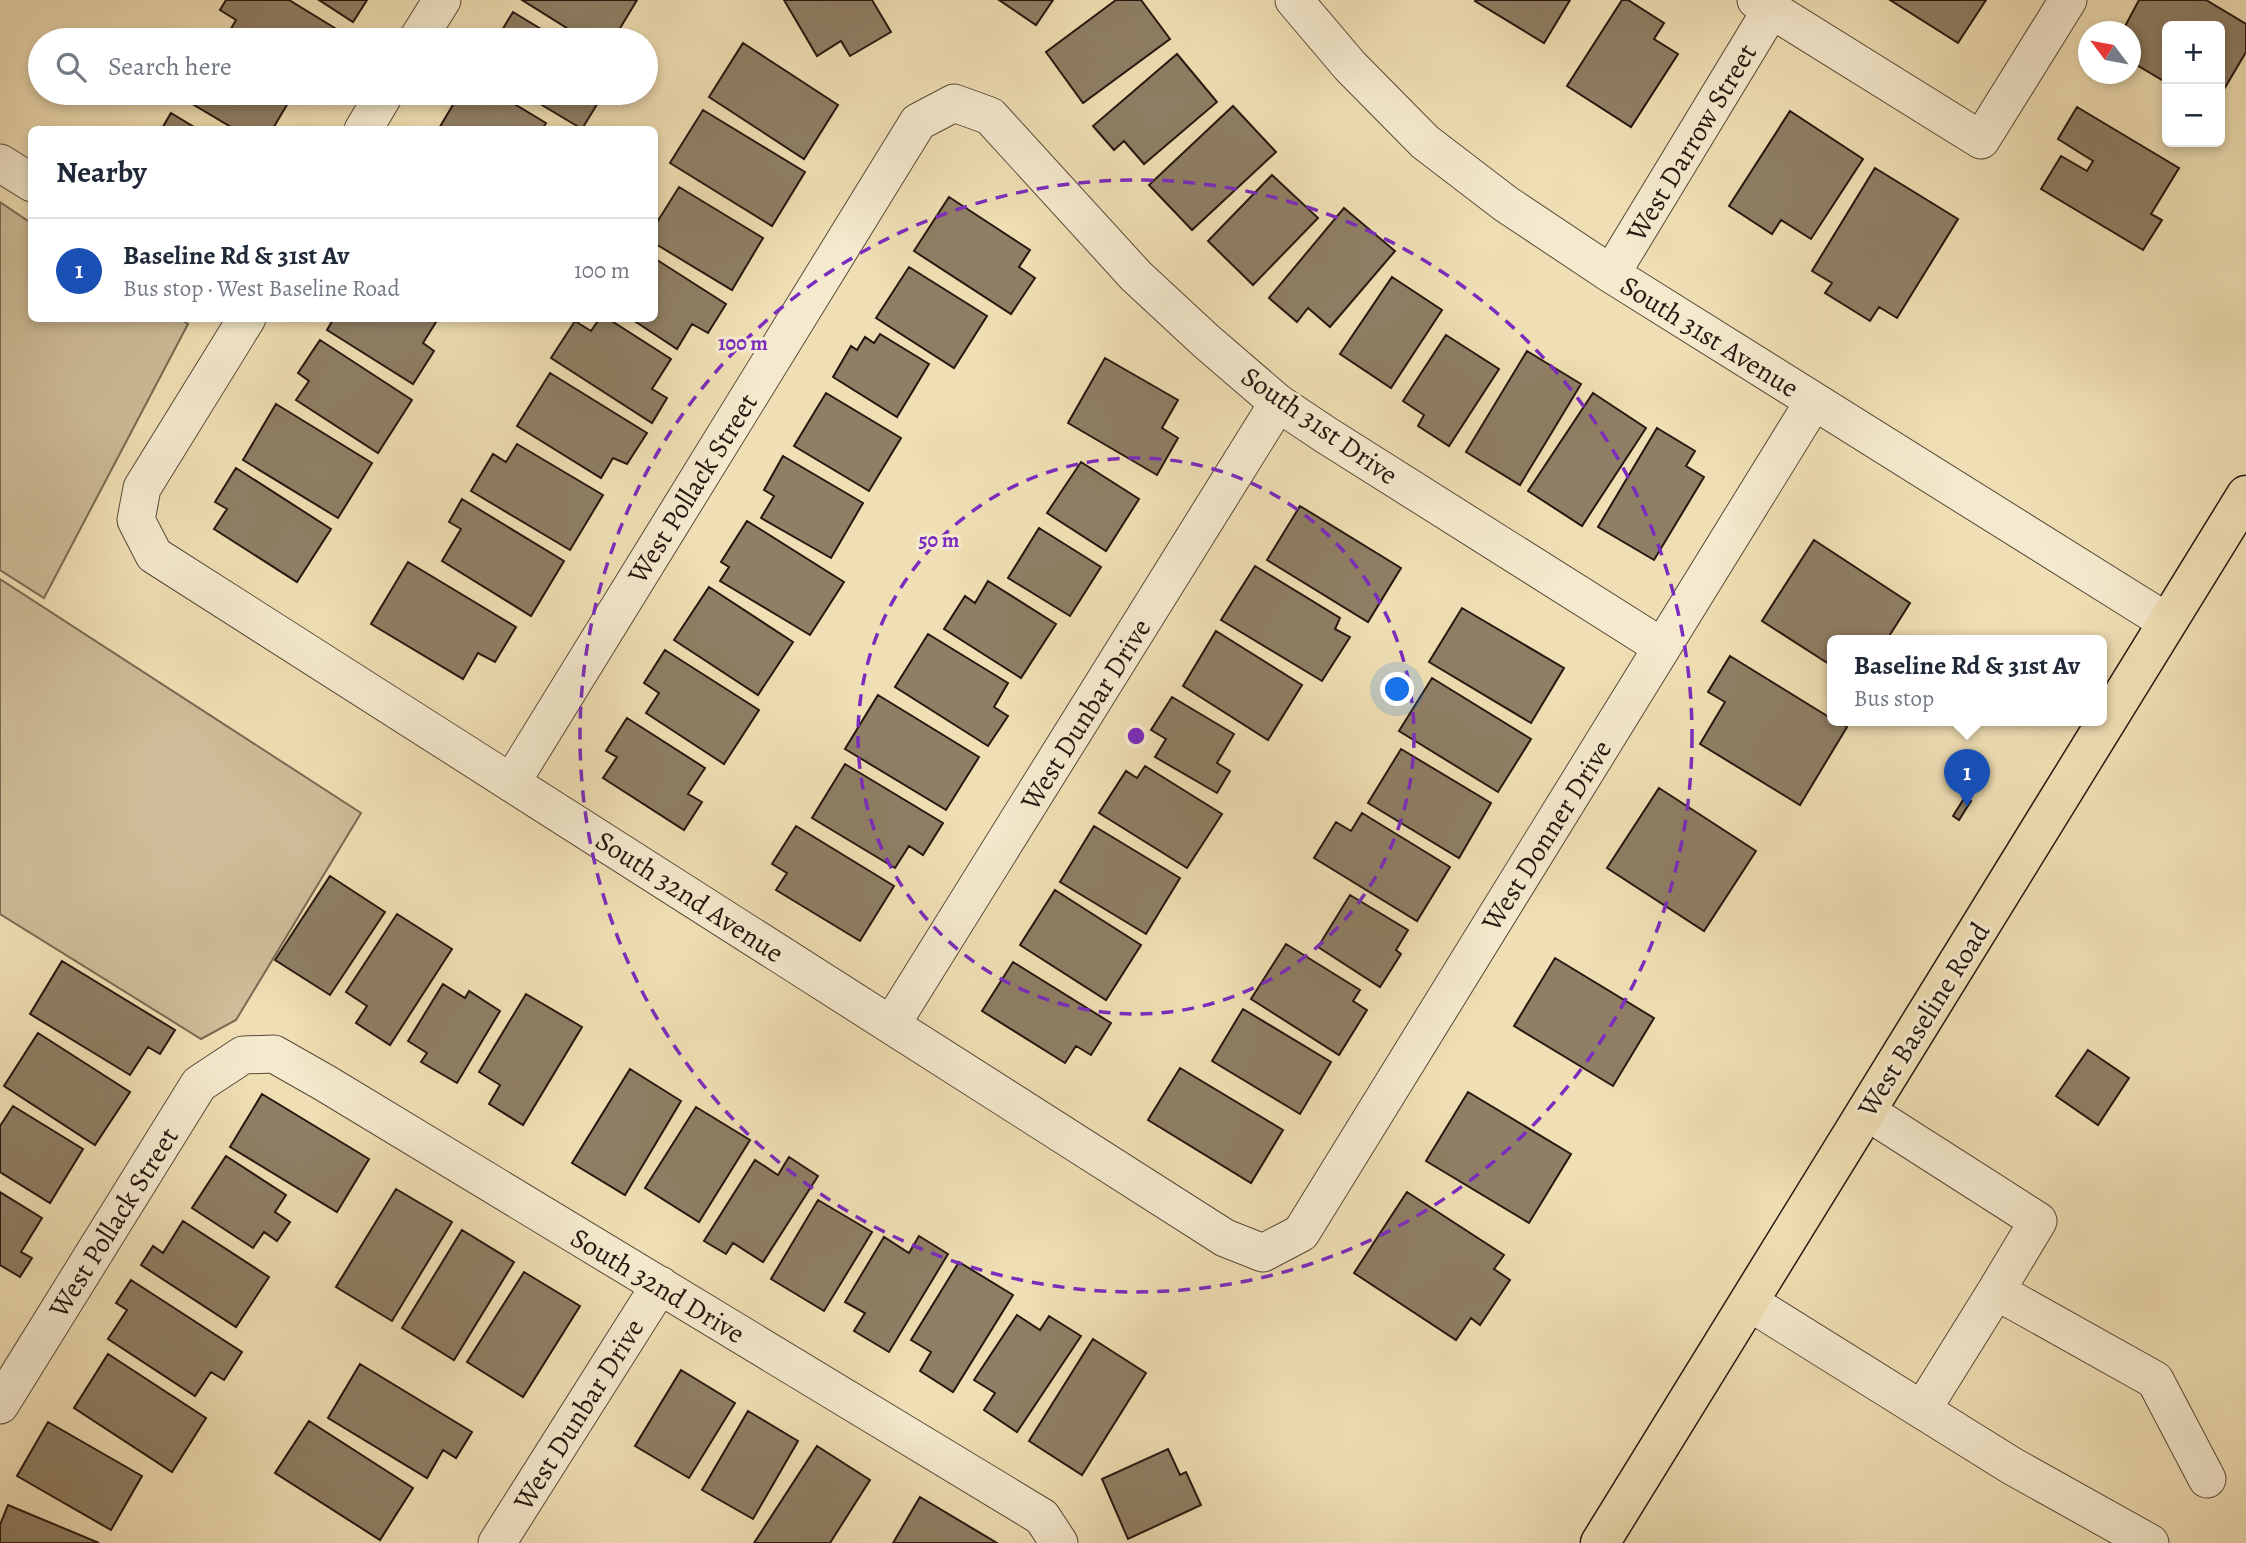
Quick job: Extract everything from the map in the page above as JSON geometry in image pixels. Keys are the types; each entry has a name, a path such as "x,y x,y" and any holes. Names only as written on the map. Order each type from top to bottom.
{"main road":[{"name":"West Baseline Road","path":"2107,718 2246,495"},
{"name":"West Baseline Road","path":"1600,1543 2102,726"}],"street":[{"path":"424,28 442,0"},
{"name":"South 31st Avenue","path":"1294,0 1350,66 1425,142 1506,204 1611,274 2166,622"},
{"path":"1764,5 1981,140 2068,0"},
{"name":"West Darrow Street","path":"1611,274 1764,5"},
{"name":"South 31st Drive","path":"954,103 990,116 1136,276 1206,341 1279,403 1325,435 1662,647"},
{"name":"West Pollack Street","path":"511,783 918,122 954,103"},
{"path":"365,126 378,105"},
{"path":"0,163 28,180"},
{"name":"South 32nd Avenue","path":"244,322 142,488 136,520 154,555 1225,1238 1263,1253"},
{"name":"West Donner Drive","path":"1263,1253 1301,1233 1814,401"},
{"name":"West Dunbar Drive","path":"891,1025 1279,403"},
{"name":"South 32nd Drive","path":"243,1055 274,1054 1042,1517 1059,1543"},
{"name":"West Pollack Street","path":"0,1405 199,1084 243,1055"},
{"path":"1866,1111 2038,1221 1922,1410"},
{"name":"West Dunbar Drive","path":"497,1543 660,1285"},
{"path":"1996,1291 2155,1380 2207,1479"},
{"path":"1749,1302 2012,1466 2150,1543"}],"shaded area":[{"path":"0,202 28,221 28,322 188,324 44,598 0,570"},
{"path":"0,579 361,813 236,1020 201,1039 0,914"}],"building":[{"path":"226,0 289,0 335,28 231,28 236,20 220,10"},
{"path":"319,0 367,0 353,22"},
{"path":"522,0 637,0 620,28 567,28"},
{"path":"784,0 872,0 891,32 850,56 841,41 817,56"},
{"path":"999,0 1053,0 1036,25"},
{"path":"1116,0 1141,0 1170,39 1083,103 1046,52"},
{"path":"1476,0 1570,0 1544,43"},
{"path":"1622,0 1628,0 1664,23 1654,39 1678,54 1631,127 1567,86"},
{"path":"1890,0 1986,0 1958,43"},
{"path":"2139,0 2206,0 2246,24 2246,52 2225,88 2225,21 2162,21 2162,80 2141,68 2141,21 2128,21"},
{"path":"513,12 539,28 503,28"},
{"path":"743,43 838,105 804,159 709,97"},
{"path":"1177,54 1217,102 1144,164 1124,141 1114,150 1093,126"},
{"path":"194,105 287,105 274,126 229,126"},
{"path":"453,105 516,105 546,123 544,126 440,126"},
{"path":"542,105 597,105 584,126 577,126"},
{"path":"1233,106 1276,152 1192,230 1149,185"},
{"path":"2077,107 2179,168 2151,214 2162,220 2143,250 2041,189 2061,156 2087,171 2093,161 2058,139"},
{"path":"703,110 805,172 772,226 670,163"},
{"path":"1790,111 1863,159 1811,239 1781,220 1772,234 1729,206"},
{"path":"171,113 192,126 163,126"},
{"path":"1875,168 1958,219 1897,318 1879,307 1870,321 1825,293 1832,283 1812,271"},
{"path":"1272,175 1318,218 1253,285 1208,241"},
{"path":"679,187 763,238 732,290 658,245 658,221"},
{"path":"949,197 1030,250 1019,267 1035,278 1011,314 914,251"},
{"path":"1344,208 1395,251 1330,327 1308,308 1297,322 1269,298"},
{"path":"658,261 726,304 708,333 692,324 677,349 636,322 658,322"},
{"path":"909,267 987,316 954,368 876,318"},
{"path":"1392,277 1442,310 1391,388 1340,354"},
{"path":"332,322 436,322 423,343 434,351 413,384 327,330"},
{"path":"574,322 591,331 597,322 613,322 671,359 652,389 667,398 652,423 551,358"},
{"path":"880,334 929,364 897,417 833,377 851,346 857,350 865,337 874,343"},
{"path":"1446,335 1499,369 1449,446 1418,426 1424,415 1403,401"},
{"path":"320,340 412,400 378,453 296,400 309,381 298,373"},
{"path":"1527,351 1581,384 1520,485 1466,452"},
{"path":"1105,358 1178,400 1162,428 1178,438 1157,475 1068,423"},
{"path":"550,373 647,433 627,464 613,458 601,478 517,426"},
{"path":"826,393 901,438 869,491 794,446"},
{"path":"1593,393 1646,428 1582,526 1528,491"},
{"path":"276,404 372,463 338,518 243,460"},
{"path":"1657,428 1695,451 1686,466 1704,477 1654,560 1598,527"},
{"path":"517,444 603,495 570,550 471,491 493,454 506,462"},
{"path":"783,456 863,503 831,558 761,518 774,496 764,490"},
{"path":"1081,462 1139,499 1106,551 1047,513"},
{"path":"236,468 331,529 297,582 214,529 227,509 215,502"},
{"path":"462,499 564,561 531,616 442,561 461,529 449,522"},
{"path":"1300,506 1401,568 1368,622 1267,560"},
{"path":"747,521 844,582 810,635 720,581 729,567 721,562"},
{"path":"1039,528 1101,567 1070,616 1008,578"},
{"path":"1814,540 1910,603 1890,635 1827,635 1827,663 1762,621"},
{"path":"408,562 516,627 495,662 478,653 463,679 371,624"},
{"path":"1255,566 1340,618 1335,629 1350,637 1322,681 1221,620"},
{"path":"988,581 1056,624 1021,678 944,629 965,596 975,603"},
{"path":"709,587 793,642 758,695 674,640"},
{"path":"1462,608 1564,668 1531,723 1429,662"},
{"path":"1216,631 1302,685 1268,740 1183,686"},
{"path":"928,634 1008,683 994,707 1008,716 988,746 895,687"},
{"path":"665,650 759,710 724,764 646,713 659,693 644,683"},
{"path":"1730,656 1827,716 1827,726 1847,727 1800,805 1700,744 1725,702 1708,692"},
{"path":"1432,678 1531,739 1498,792 1399,731"},
{"path":"878,695 979,757 946,810 845,749"},
{"path":"1172,697 1234,734 1217,763 1230,771 1217,793 1155,757 1166,739 1151,730"},
{"path":"627,718 705,768 688,794 702,802 684,830 603,778 617,757 606,751"},
{"path":"1401,749 1491,803 1459,858 1368,803"},
{"path":"845,764 943,823 923,855 909,846 895,868 812,818"},
{"path":"1145,766 1222,814 1187,868 1099,813 1126,771 1137,778"},
{"path":"1659,788 1756,851 1704,931 1607,868"},
{"path":"1965,797 1971,801 1959,820 1953,816"},
{"path":"1362,813 1450,867 1417,921 1314,858 1336,822 1351,831"},
{"path":"796,826 894,886 860,941 776,890 787,873 772,864"},
{"path":"1094,826 1180,878 1146,934 1060,882"},
{"path":"330,876 385,912 330,995 275,960"},
{"path":"1055,890 1141,945 1106,1000 1020,945"},
{"path":"1350,895 1408,930 1396,950 1401,954 1380,987 1318,947"},
{"path":"397,914 452,949 390,1045 356,1023 367,1006 346,992"},
{"path":"1286,944 1360,990 1353,1001 1367,1010 1339,1055 1251,999"},
{"path":"1555,958 1654,1018 1613,1086 1514,1026"},
{"path":"62,961 175,1030 160,1054 148,1047 130,1075 30,1014"},
{"path":"1013,962 1111,1023 1091,1055 1076,1046 1065,1063 982,1011"},
{"path":"443,984 465,998 469,991 500,1011 457,1083 421,1062 427,1053 408,1041"},
{"path":"526,994 582,1027 523,1125 489,1104 500,1085 479,1072"},
{"path":"1243,1009 1331,1062 1300,1114 1212,1061"},
{"path":"38,1033 130,1092 95,1145 4,1086"},
{"path":"2088,1050 2129,1078 2098,1125 2056,1096"},
{"path":"1180,1068 1283,1130 1251,1183 1148,1120"},
{"path":"630,1069 681,1101 625,1195 572,1163"},
{"path":"1468,1092 1571,1154 1529,1223 1426,1161"},
{"path":"262,1094 369,1159 337,1212 230,1147"},
{"path":"13,1106 83,1149 50,1203 0,1172 0,1126"},
{"path":"696,1107 750,1140 699,1222 645,1188"},
{"path":"226,1156 286,1195 275,1212 290,1222 277,1241 264,1232 253,1248 192,1208"},
{"path":"789,1157 818,1176 763,1262 733,1243 726,1254 704,1241 755,1160 778,1175"},
{"path":"396,1189 452,1222 392,1321 336,1287"},
{"path":"0,1192 42,1218 21,1252 32,1258 20,1277 0,1265"},
{"path":"1407,1192 1504,1255 1494,1269 1510,1280 1480,1325 1471,1318 1456,1340 1354,1273"},
{"path":"818,1200 872,1232 824,1311 771,1279"},
{"path":"183,1221 269,1277 236,1327 141,1265 153,1246 163,1253"},
{"path":"462,1230 514,1262 454,1360 402,1328"},
{"path":"919,1236 948,1254 889,1352 854,1331 865,1313 845,1302 884,1237 909,1253"},
{"path":"959,1262 1013,1295 953,1392 920,1371 931,1352 911,1340"},
{"path":"524,1272 580,1306 523,1397 467,1362"},
{"path":"131,1280 242,1352 224,1380 211,1372 195,1396 108,1339 127,1310 116,1303"},
{"path":"1017,1315 1040,1330 1049,1316 1081,1336 1017,1432 984,1410 995,1393 974,1380"},
{"path":"1093,1339 1146,1373 1082,1475 1029,1441"},
{"path":"108,1354 206,1418 172,1472 74,1408"},
{"path":"360,1364 472,1432 456,1458 443,1450 427,1478 328,1418"},
{"path":"681,1370 735,1403 689,1478 635,1446"},
{"path":"748,1411 798,1441 753,1519 702,1490"},
{"path":"309,1421 413,1488 380,1540 275,1473"},
{"path":"48,1422 142,1476 111,1530 17,1476"},
{"path":"817,1446 870,1480 830,1543 754,1543"},
{"path":"1168,1449 1180,1475 1186,1472 1201,1505 1128,1539 1102,1479"},
{"path":"920,1497 997,1543 893,1543"},
{"path":"8,1505 99,1543 0,1543 0,1525"}],"place":[{"name":"Baseline Rd & 31st Av","path":"1967,807"}]}
